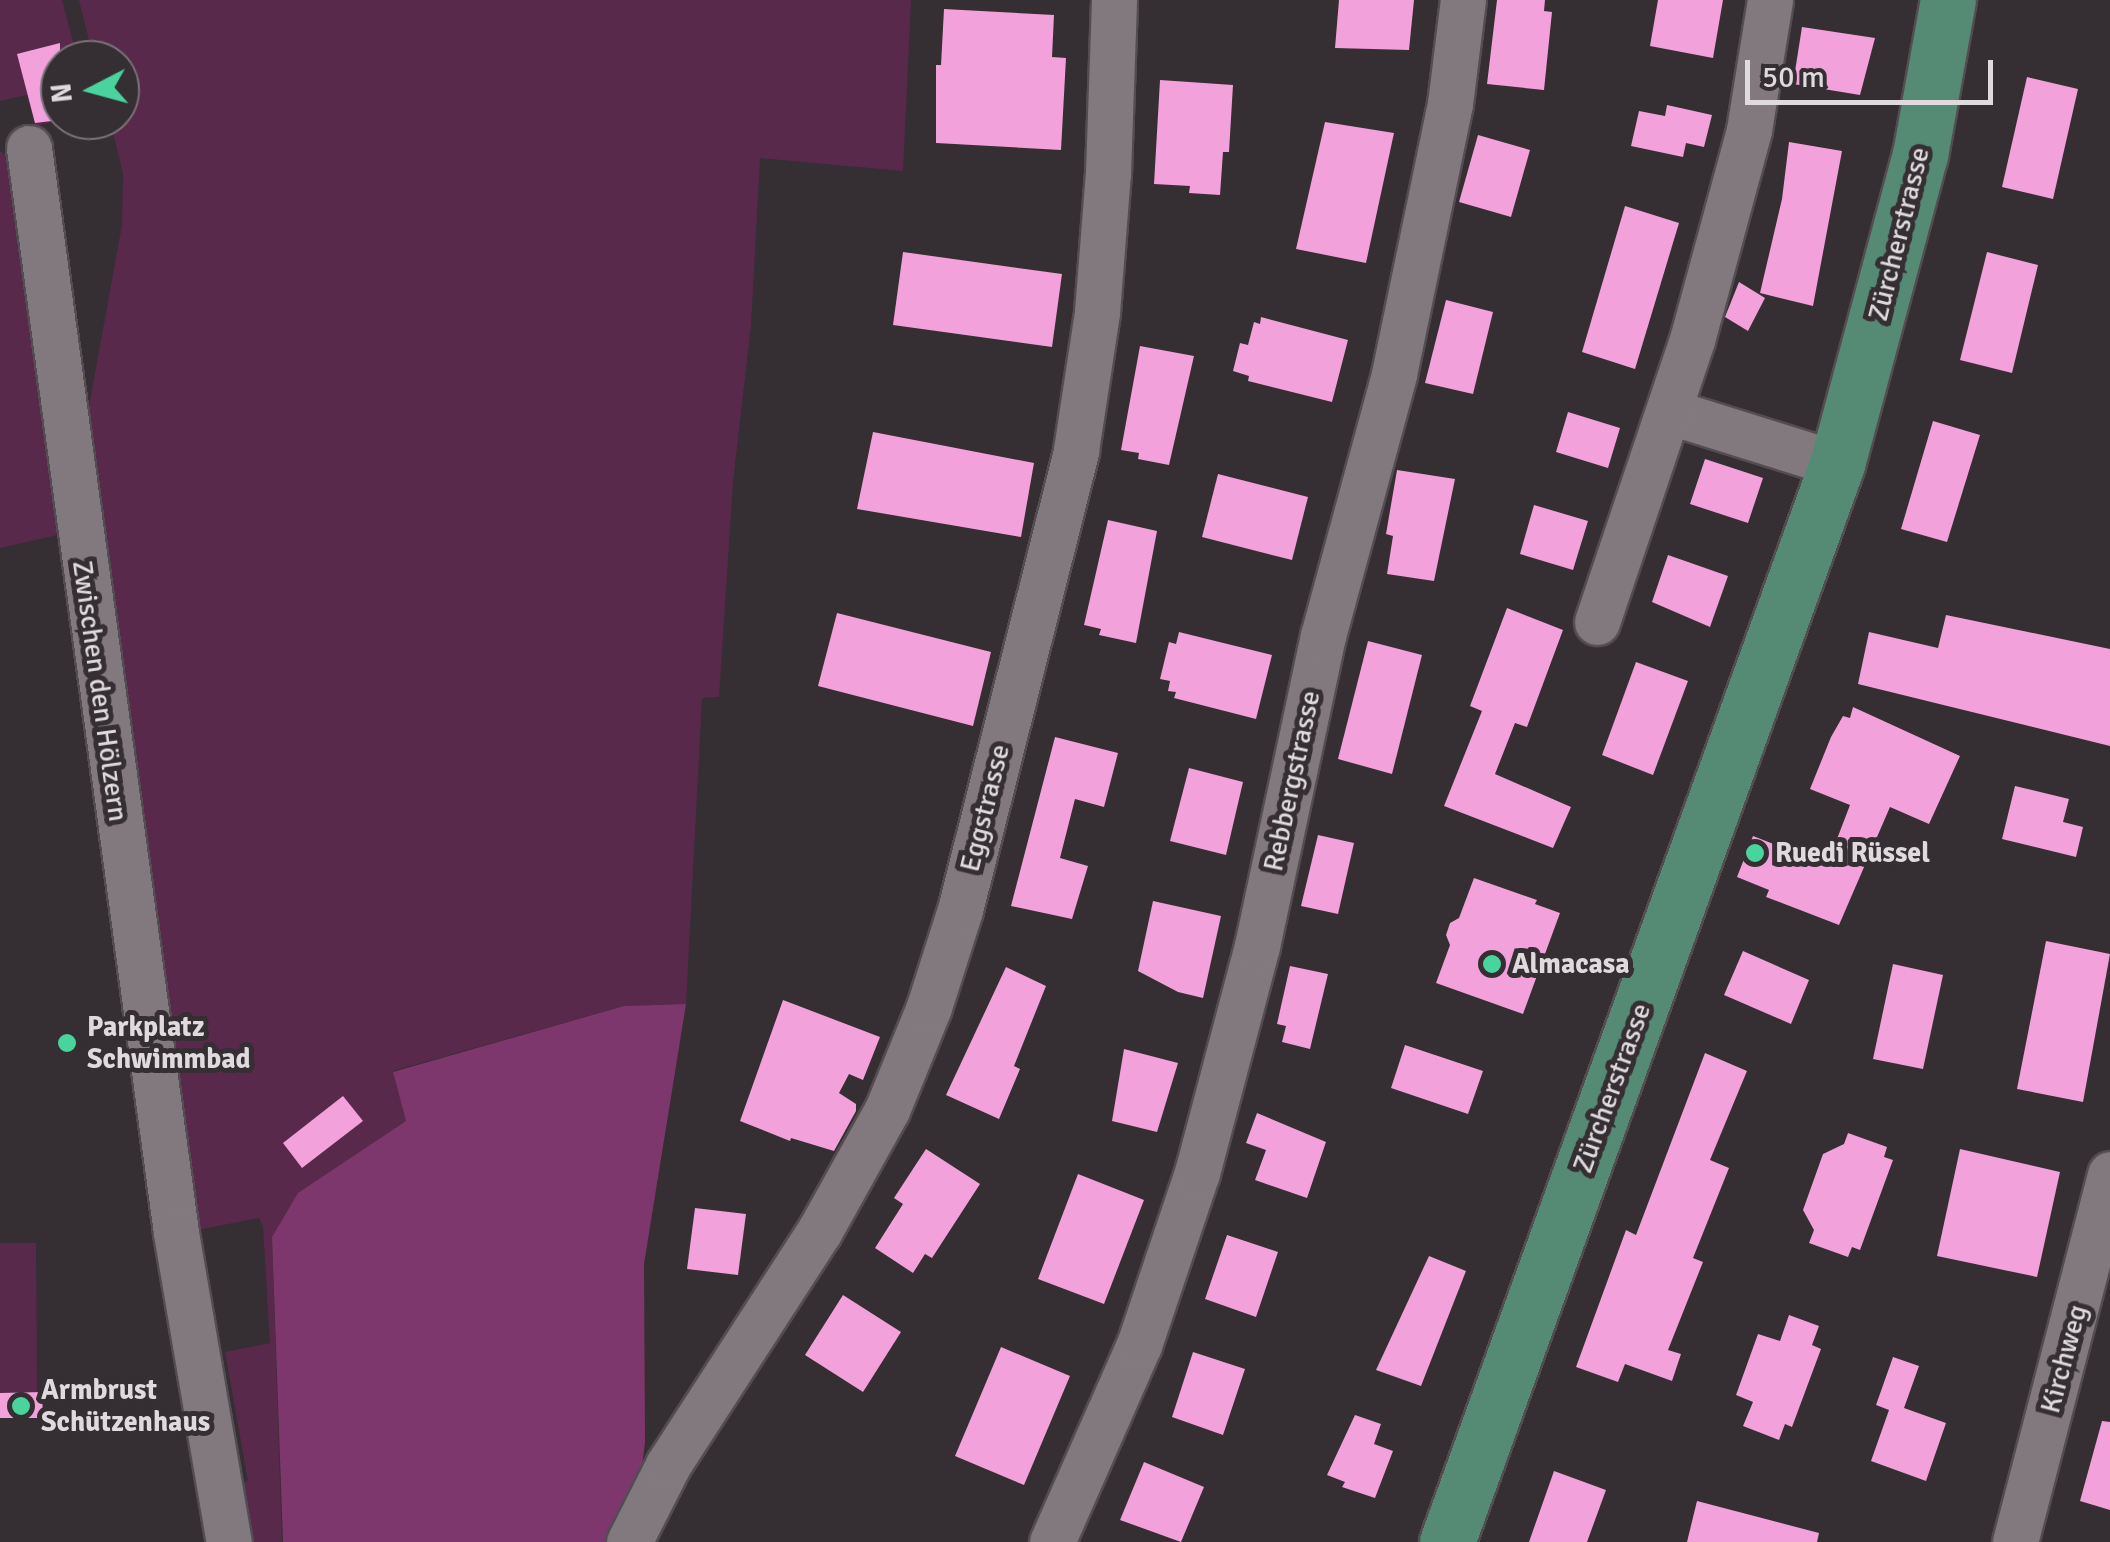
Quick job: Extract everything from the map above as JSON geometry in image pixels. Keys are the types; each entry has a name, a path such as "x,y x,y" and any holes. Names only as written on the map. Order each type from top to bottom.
{"main road":[{"name":"Zürcherstrasse","path":"1447,1542 1837,464 1920,155 1948,0"}],"street":[{"name":"Eggstrasse","path":"629,1542 668,1466 819,1232 887,1110 929,1007 960,910 1076,450 1098,292 1114,0"},
{"name":"Rebbergstrasse","path":"1052,1542 1139,1346 1197,1172 1257,946 1323,636 1394,374 1450,104 1463,0"},
{"path":"1597,622 1671,412 1749,130 1770,0"},
{"name":"Zwischen den Hölzern","path":"29,148 176,1233 229,1542"},
{"path":"1671,412 1837,464"},
{"name":"Kirchweg","path":"2015,1542 2110,1174"}],"shaded area":[{"path":"0,0 62,0 73,40 40,40 40,125 35,126 27,95 0,101"},
{"path":"79,0 911,0 903,171 760,158 751,325 733,482 719,697 702,698 686,1004 624,1006 393,1071 406,1121 298,1194 272,1237 282,1542 252,1542 241,1483 248,1481 225,1352 270,1343 263,1226 259,1218 187,1232 84,434 122,225 123,174 115,140 140,140 140,40 89,40"},
{"path":"0,151 13,162 66,533 0,548"},
{"path":"686,1004 644,1264 645,1443 639,1490 612,1542 283,1542 272,1237 298,1193 406,1121 393,1072 624,1006"},
{"path":"0,1243 36,1243 37,1392 0,1393"}],"building":[{"path":"1339,0 1414,0 1409,50 1335,48"},
{"path":"1497,0 1545,0 1544,11 1552,12 1544,90 1487,84"},
{"path":"1658,0 1723,0 1713,58 1650,46"},
{"path":"944,9 1054,15 1052,57 1066,58 1061,150 936,143 936,65 941,65"},
{"path":"1802,27 1875,38 1860,95 1793,84"},
{"path":"40,48 40,122 35,123 17,54"},
{"path":"2027,77 2078,89 2053,199 2002,187"},
{"path":"1160,80 1233,85 1229,152 1223,152 1220,195 1189,193 1190,186 1154,184"},
{"path":"1667,105 1712,115 1704,147 1686,143 1683,157 1631,146 1639,111 1665,116"},
{"path":"1325,122 1394,133 1366,263 1296,249"},
{"path":"1478,135 1530,150 1511,217 1459,202"},
{"path":"1789,142 1842,151 1813,306 1760,293 1782,199"},
{"path":"1625,206 1679,223 1635,369 1582,352"},
{"path":"903,252 1062,274 1052,347 893,325"},
{"path":"1987,252 2038,265 2012,373 1960,360"},
{"path":"1739,282 1765,298 1748,331 1725,317"},
{"path":"1446,300 1493,312 1473,394 1425,383"},
{"path":"1261,317 1348,340 1332,402 1248,381 1249,376 1233,371 1240,343 1248,345 1254,322 1260,324"},
{"path":"1140,346 1194,356 1169,465 1138,459 1139,453 1121,450"},
{"path":"1568,412 1620,428 1608,468 1556,452"},
{"path":"1933,421 1980,435 1947,542 1901,529"},
{"path":"873,432 1034,463 1021,537 857,509"},
{"path":"1705,459 1763,478 1748,523 1690,504"},
{"path":"1397,470 1455,479 1434,581 1387,574 1393,536 1386,534"},
{"path":"1218,474 1308,497 1292,560 1202,537"},
{"path":"1534,505 1588,521 1573,570 1520,554"},
{"path":"1108,520 1157,531 1136,643 1099,635 1101,629 1084,625"},
{"path":"1668,555 1728,576 1710,627 1652,602"},
{"path":"1507,608 1563,630 1527,727 1515,723 1495,774 1571,807 1553,848 1444,806 1482,711 1470,706"},
{"path":"837,613 991,652 973,726 818,686"},
{"path":"1946,615 2110,649 2110,746 1858,684 1869,632 1938,648"},
{"path":"1179,632 1272,655 1256,719 1174,698 1176,692 1168,691 1170,681 1160,679 1169,642 1176,644"},
{"path":"1368,641 1422,655 1392,774 1338,759"},
{"path":"1636,662 1688,681 1653,775 1602,755"},
{"path":"1853,707 1960,756 1929,824 1890,807 1839,925 1766,897 1769,890 1737,877 1753,836 1827,865 1850,805 1810,789 1831,737 1843,716 1850,718"},
{"path":"1055,737 1118,753 1104,807 1075,799 1060,858 1088,866 1072,919 1011,906"},
{"path":"1189,768 1243,782 1226,855 1170,841"},
{"path":"2015,786 2069,799 2063,822 2083,827 2076,857 2002,839"},
{"path":"1318,835 1354,843 1338,914 1301,906"},
{"name":"Almacasa","path":"1474,878 1537,900 1535,904 1560,913 1523,1014 1436,983 1450,945 1446,935 1450,923 1459,918"},
{"path":"1153,901 1221,916 1203,998 1178,992 1138,971"},
{"path":"2046,941 2110,954 2083,1102 2017,1089"},
{"path":"1743,951 1809,980 1791,1024 1724,995"},
{"path":"1893,964 1943,975 1923,1069 1873,1059"},
{"path":"1290,966 1328,974 1310,1049 1282,1042 1286,1026 1277,1024"},
{"path":"1006,967 1046,986 1014,1066 1020,1069 999,1119 946,1095"},
{"path":"783,1000 880,1037 863,1080 849,1074 839,1093 856,1104 856,1111 834,1151 791,1138 790,1141 740,1121"},
{"path":"1405,1045 1483,1071 1468,1114 1391,1088"},
{"path":"1124,1049 1178,1063 1157,1132 1112,1121"},
{"path":"1705,1053 1747,1071 1710,1160 1729,1168 1693,1258 1703,1262 1668,1350 1681,1354 1672,1381 1625,1364 1618,1382 1576,1367 1626,1230 1636,1235"},
{"path":"343,1096 363,1121 302,1168 283,1143"},
{"path":"1257,1113 1326,1142 1307,1198 1255,1180 1266,1150 1246,1143"},
{"path":"1848,1133 1887,1147 1884,1157 1893,1160 1860,1250 1852,1247 1848,1257 1809,1243 1814,1230 1803,1210 1823,1154 1844,1144"},
{"path":"926,1149 980,1184 932,1258 925,1254 913,1273 875,1248 903,1204 894,1198"},
{"path":"1960,1149 2060,1172 2037,1277 1937,1256"},
{"path":"1078,1174 1144,1200 1104,1304 1038,1279"},
{"path":"695,1208 746,1214 738,1275 687,1269"},
{"path":"1227,1235 1278,1252 1256,1317 1205,1299"},
{"path":"1429,1256 1466,1271 1421,1386 1376,1370"},
{"path":"843,1295 901,1332 863,1392 805,1355"},
{"path":"1789,1315 1819,1326 1812,1345 1821,1349 1792,1427 1785,1424 1779,1440 1743,1426 1753,1402 1736,1395 1758,1334 1780,1341"},
{"path":"1001,1347 1070,1376 1024,1485 955,1456"},
{"path":"1193,1352 1245,1369 1223,1435 1172,1417"},
{"path":"1893,1357 1919,1366 1904,1408 1946,1423 1926,1481 1871,1461 1889,1410 1876,1405"},
{"name":"Armbrust Schützenhaus","path":"42,1392 43,1418 0,1418 0,1393"},
{"path":"1355,1415 1381,1424 1374,1444 1393,1451 1375,1498 1342,1487 1345,1482 1327,1475"},
{"path":"2102,1421 2110,1422 2110,1510 2080,1501"},
{"path":"1144,1462 1204,1487 1181,1542 1120,1520"},
{"path":"1554,1471 1606,1490 1587,1542 1529,1542"},
{"path":"1697,1501 1819,1533 1817,1542 1687,1542"}],"place":[{"name":"Ruedi Rüssel","path":"1755,853"},
{"name":"Almacasa","path":"1492,964"},
{"name":"Parkplatz Schwimmbad","path":"67,1043"},
{"name":"Armbrust Schützenhaus","path":"21,1406"}]}
